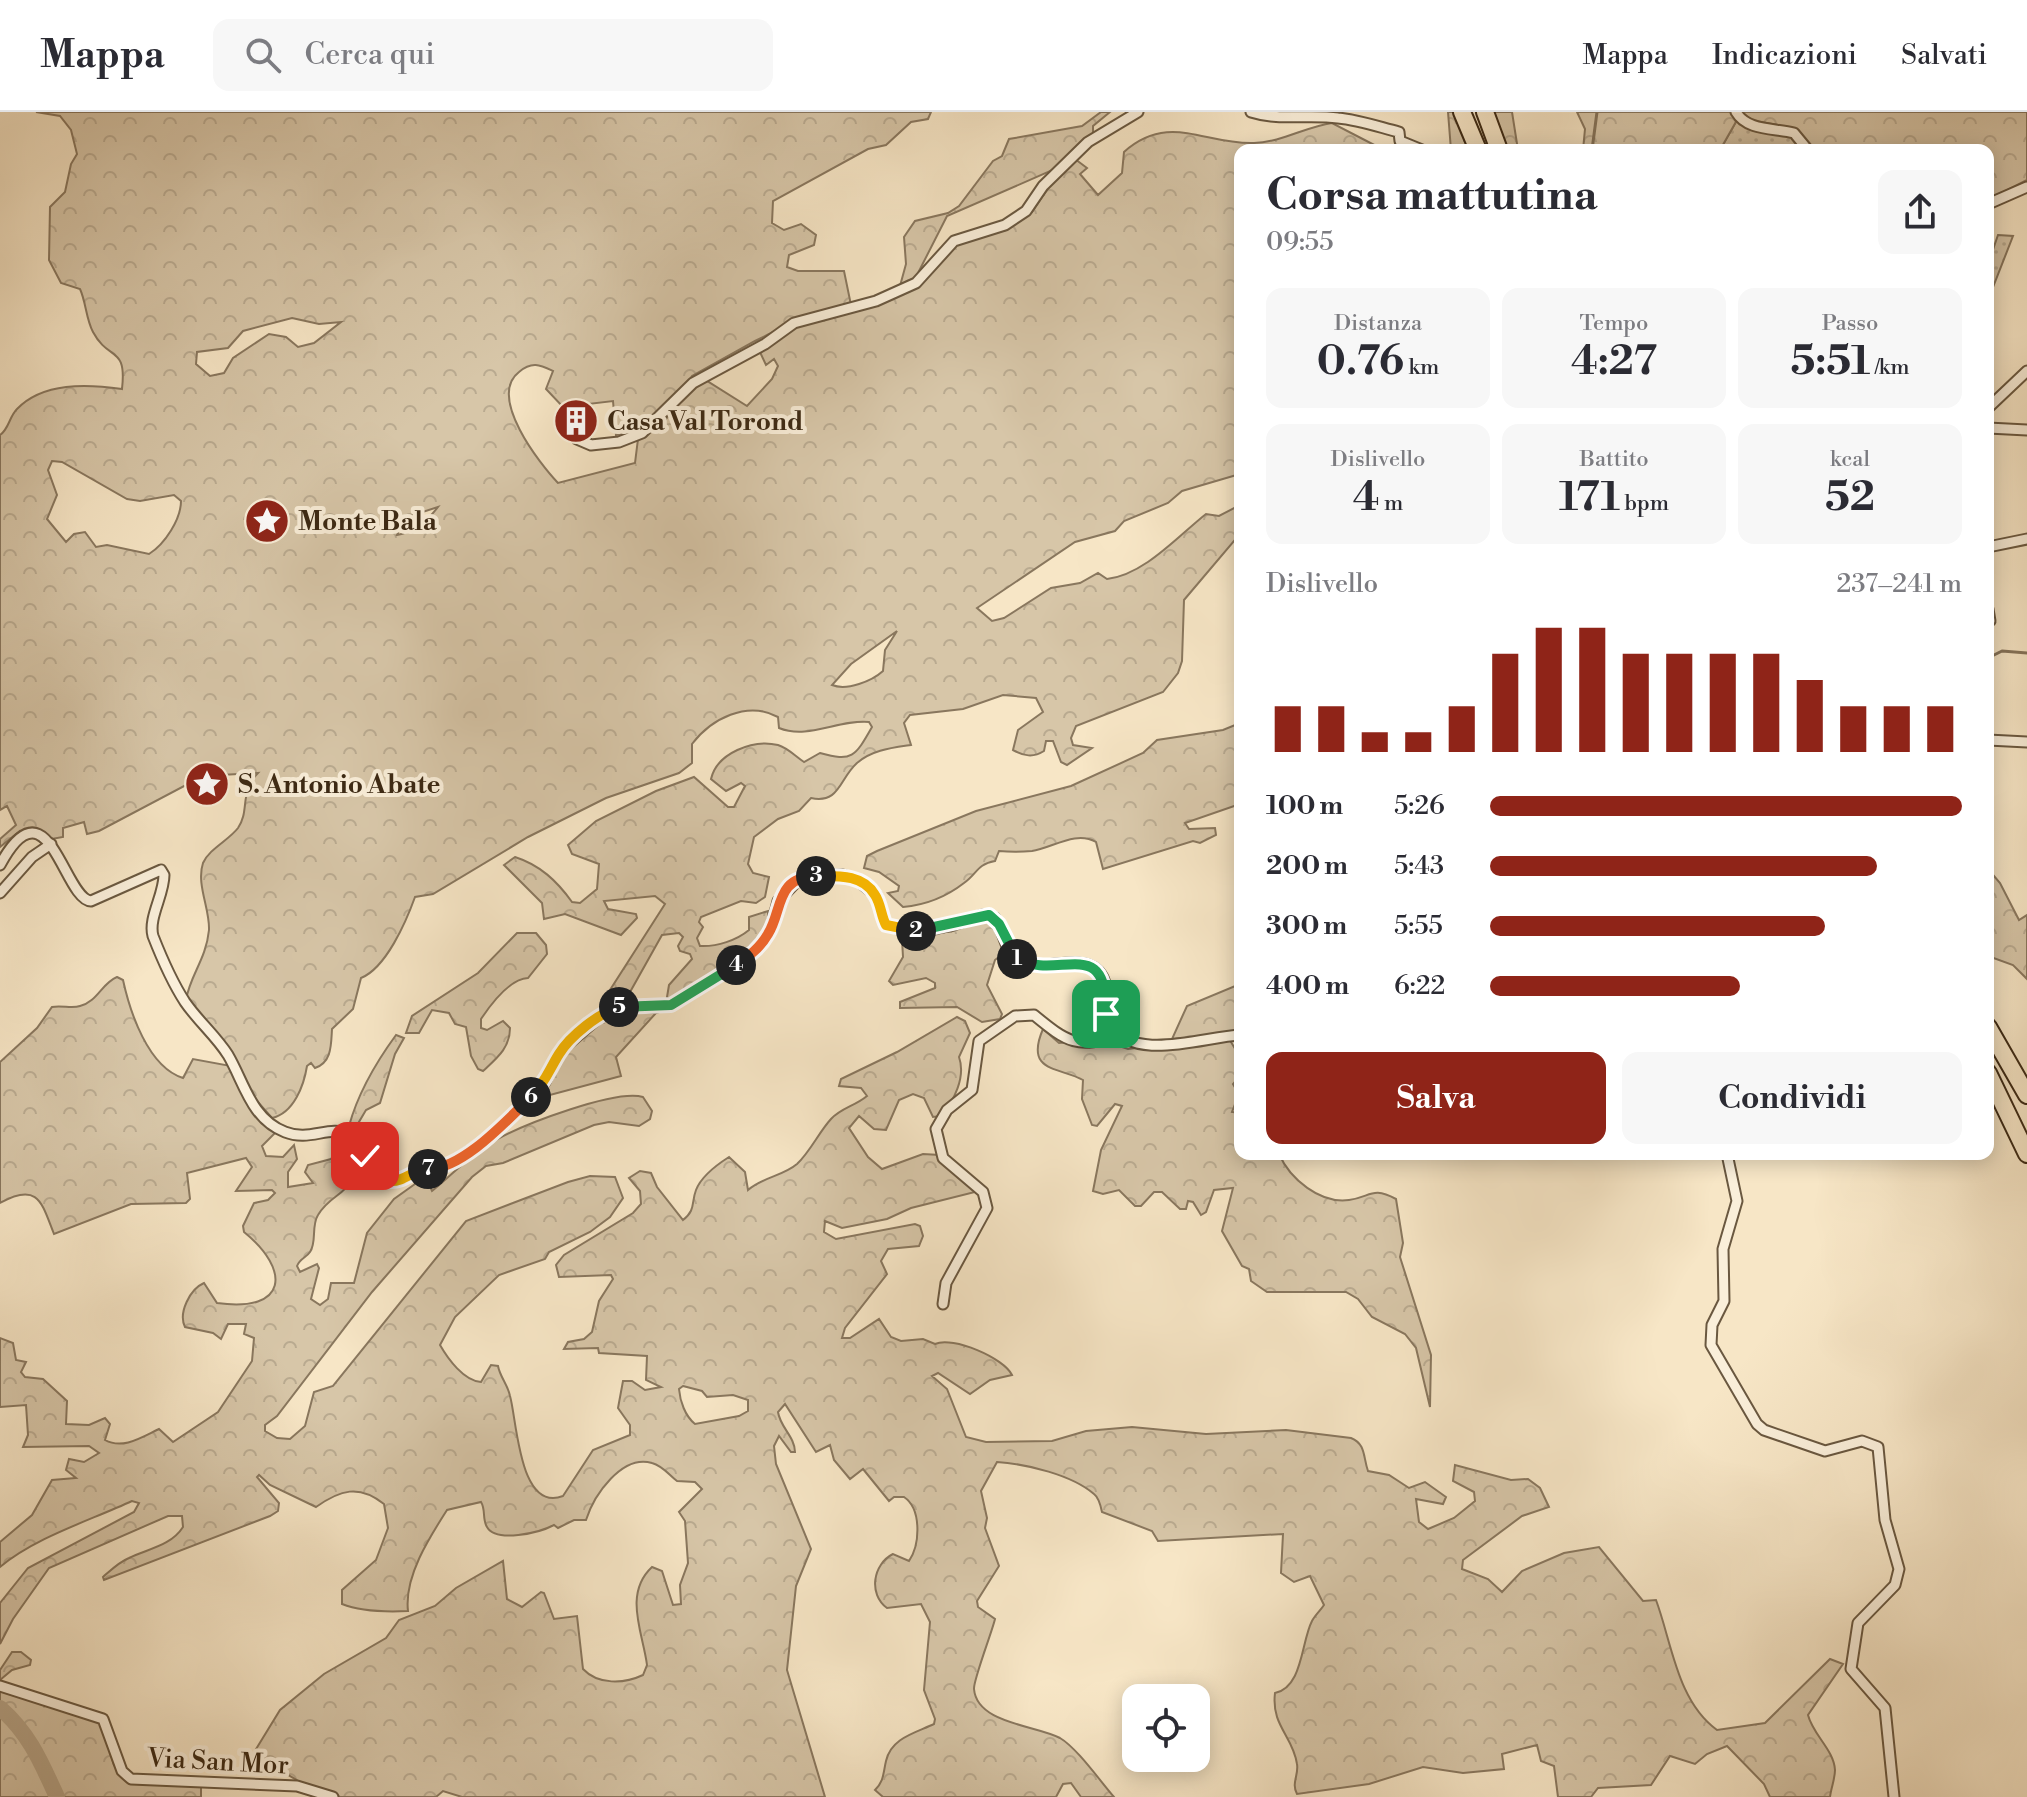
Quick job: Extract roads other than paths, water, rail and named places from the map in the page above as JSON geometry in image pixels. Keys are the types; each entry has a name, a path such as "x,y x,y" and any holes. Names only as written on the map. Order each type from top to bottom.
{"highway":[{"path":"1462,112 1475,144"},
{"path":"1485,112 1497,144"},
{"path":"1994,1037 2027,1095"},
{"path":"1994,1085 2027,1154"}],"street":[{"path":"577,439 591,445 619,442 642,433 693,383 765,344 794,323 876,301 916,283 954,241 1005,225 1015,218 1088,142 1138,112"},
{"path":"1251,112 1367,124 1399,132 1400,141 1407,144"},
{"path":"1736,112 1742,121 1794,133 1803,144"},
{"path":"1994,201 2027,187"},
{"path":"1994,402 2027,371"},
{"path":"1994,428 2027,430"},
{"path":"1994,546 2027,539"},
{"path":"1994,740 2027,742"},
{"path":"0,865 21,837 35,836 51,844 85,901 98,898 155,870 164,873 163,896 151,928 153,936 185,1001 226,1052 240,1086 251,1102 280,1130 289,1133 303,1137 334,1130 350,1134 375,1168 390,1181 405,1178 415,1170 449,1165 491,1136 545,1082 560,1051 604,1013 620,1007 657,1007 677,1002 751,955 770,932 783,894 807,876 843,875 863,883 877,896 883,922 892,928 915,931 983,915 995,918 1012,954 1021,962 1078,963 1101,975 1105,984 1108,1024 1120,1035 1155,1046 1234,1036"},
{"path":"0,893 32,857 51,844"},
{"path":"943,1304 946,1283 987,1208 983,1192 943,1158 936,1129 947,1110 972,1090 979,1041 1015,1016 1034,1015 1066,1041 1092,1044 1120,1035"},
{"path":"1728,1160 1737,1201 1721,1258 1724,1301 1712,1325 1713,1353 1764,1430 1825,1451 1842,1443 1862,1441 1878,1447 1885,1520 1899,1569 1895,1585 1858,1623 1851,1665 1854,1676 1880,1698 1885,1708 1894,1797"},
{"name":"Via San Mor","path":"0,1686 103,1719 122,1771 131,1779 297,1786 333,1797"}],"waterway":[{"path":"1593,144 1597,112"},
{"path":"1994,655 2002,651 2027,653"},
{"path":"0,1708 27,1738 57,1797"}],"place":[{"name":"Casa Val Torond","path":"576,421"},
{"name":"Monte Bala","path":"267,521"},
{"name":"S. Antonio Abate","path":"207,784"}]}
